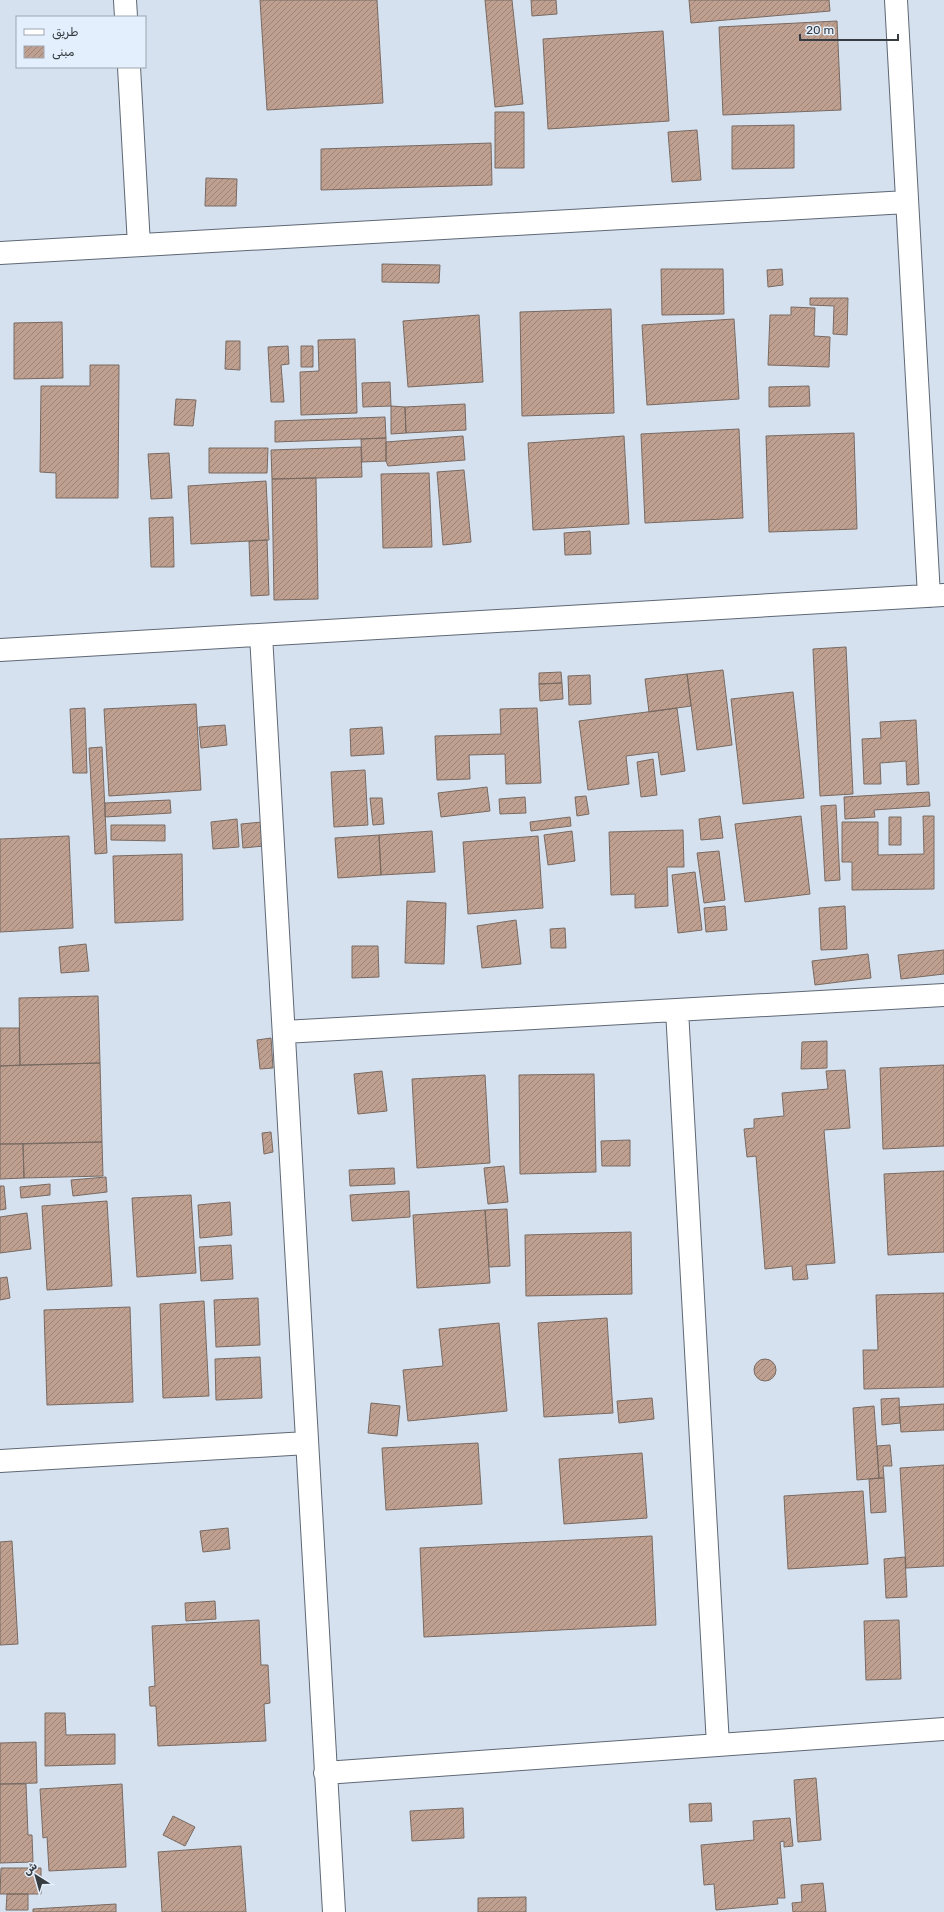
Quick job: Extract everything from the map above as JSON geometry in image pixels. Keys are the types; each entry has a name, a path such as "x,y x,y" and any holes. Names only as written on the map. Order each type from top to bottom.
{"street":[{"path":"125,0 126,16"},
{"path":"0,650 936,595 907,202 896,0"},
{"path":"129,68 139,245"},
{"path":"0,252 907,202"},
{"path":"261,635 334,1912"},
{"path":"284,1032 944,995"},
{"path":"677,1010 718,1745"},
{"path":"0,1461 307,1443"},
{"path":"325,1773 944,1729"}],"building":[{"path":"260,0 377,0 383,103 267,110"},
{"path":"485,0 512,0 523,104 495,107"},
{"path":"531,0 556,0 557,14 532,16"},
{"path":"689,0 829,0 830,11 691,23"},
{"path":"837,21 841,110 723,115 719,27"},
{"path":"663,31 669,121 548,129 543,39"},
{"path":"495,112 524,112 524,168 495,168"},
{"path":"794,125 794,168 732,169 732,126"},
{"path":"697,130 701,180 672,182 668,132"},
{"path":"491,143 492,185 321,190 321,149"},
{"path":"206,178 237,179 236,206 205,206"},
{"path":"382,264 440,265 439,283 382,282"},
{"path":"661,269 723,269 724,314 662,315"},
{"path":"782,269 783,285 768,287 767,270"},
{"path":"810,298 848,298 847,335 833,334 834,306 810,305"},
{"path":"791,307 815,308 814,336 830,337 829,367 768,365 770,315 791,315"},
{"path":"611,309 614,413 522,416 520,312"},
{"path":"479,315 483,382 408,387 403,321"},
{"path":"734,319 739,399 647,405 642,325"},
{"path":"62,322 63,378 14,379 14,323"},
{"path":"355,339 357,413 301,415 300,372 319,371 318,340"},
{"path":"226,341 240,341 240,370 225,369"},
{"path":"288,346 289,364 281,365 284,402 271,402 268,347"},
{"path":"301,346 313,346 313,367 301,367"},
{"path":"90,365 119,365 118,498 56,498 56,473 40,472 41,386 90,386"},
{"path":"390,382 391,406 363,407 362,383"},
{"path":"809,386 810,406 769,407 769,387"},
{"path":"176,399 196,400 193,426 174,425"},
{"path":"465,404 466,430 406,433 405,407"},
{"path":"391,406 405,407 406,433 391,434"},
{"path":"385,417 386,438 275,442 275,421"},
{"path":"739,429 743,518 645,523 641,434"},
{"path":"854,433 857,529 769,532 766,436"},
{"path":"463,436 465,460 388,466 386,461 386,442"},
{"path":"624,436 629,524 533,530 528,443"},
{"path":"386,438 386,461 362,462 361,439"},
{"path":"361,447 362,477 272,479 271,450"},
{"path":"209,448 268,448 267,473 209,473"},
{"path":"169,453 172,498 151,499 148,454"},
{"path":"464,470 471,542 443,545 437,472"},
{"path":"429,473 432,547 383,548 381,474"},
{"path":"316,478 318,599 274,600 272,479"},
{"path":"266,481 269,540 191,544 188,486"},
{"path":"173,517 174,567 151,567 149,518"},
{"path":"590,531 591,554 565,555 564,533"},
{"path":"267,540 269,595 251,596 249,541"},
{"path":"846,647 853,794 820,796 813,649"},
{"path":"723,670 732,745 697,750 687,674"},
{"path":"561,672 562,683 539,684 539,673"},
{"path":"687,674 691,706 649,712 645,679"},
{"path":"590,675 591,704 569,705 568,676"},
{"path":"562,683 563,699 540,701 539,684"},
{"path":"793,692 804,798 743,804 731,699"},
{"path":"196,704 201,790 109,796 104,709"},
{"path":"85,708 87,773 73,773 70,709"},
{"path":"537,708 541,783 506,784 505,754 469,755 470,779 437,780 435,736 501,734 500,709"},
{"path":"677,708 685,771 661,775 658,752 626,756 629,784 588,790 579,721"},
{"path":"916,720 919,784 907,785 906,761 880,763 881,784 864,784 862,739 881,738 880,722"},
{"path":"225,725 227,745 201,748 199,727"},
{"path":"382,727 384,754 351,756 350,729"},
{"path":"102,747 107,853 95,854 89,748"},
{"path":"653,759 657,795 641,797 637,762"},
{"path":"365,770 368,825 334,827 331,772"},
{"path":"487,787 490,811 441,817 438,793"},
{"path":"929,792 930,806 874,810 875,817 845,819 844,797"},
{"path":"586,796 589,814 577,816 575,797"},
{"path":"525,797 526,813 500,814 499,799"},
{"path":"370,798 382,798 384,824 373,825"},
{"path":"170,800 171,813 105,817 105,803"},
{"path":"836,805 840,880 825,881 821,806"},
{"path":"720,816 723,838 701,840 699,819"},
{"path":"801,816 810,894 745,902 735,824"},
{"path":"923,816 934,816 934,889 852,890 852,862 842,862 842,822 878,822 878,855 924,854"},
{"path":"570,817 571,826 531,831 530,822"},
{"path":"889,817 901,817 901,845 889,845"},
{"path":"237,819 239,847 213,849 211,822"},
{"path":"262,822 264,846 243,848 241,824"},
{"path":"111,825 165,825 165,841 111,840"},
{"path":"683,830 684,867 667,867 668,906 635,908 635,894 611,895 609,832"},
{"path":"432,831 435,872 381,875 379,835"},
{"path":"572,831 575,861 548,865 544,835"},
{"path":"379,835 381,875 338,878 335,838"},
{"path":"69,836 73,928 0,932 0,839"},
{"path":"538,836 543,908 468,914 463,842"},
{"path":"719,851 725,900 704,903 697,853"},
{"path":"182,854 183,920 115,923 113,856"},
{"path":"695,872 702,930 678,933 672,875"},
{"path":"407,901 446,903 444,964 405,963"},
{"path":"725,906 727,930 706,932 704,908"},
{"path":"845,906 847,949 821,950 819,908"},
{"path":"516,920 521,964 482,968 477,926"},
{"path":"565,928 566,948 551,948 550,929"},
{"path":"86,944 89,971 61,973 59,947"},
{"path":"352,946 378,946 379,977 352,978"},
{"path":"944,950 944,974 901,979 898,955"},
{"path":"868,954 871,978 815,985 812,961"},
{"path":"98,996 100,1063 20,1065 19,998"},
{"path":"0,1028 19,1028 20,1065 0,1066"},
{"path":"271,1038 273,1068 260,1069 257,1040"},
{"path":"827,1041 827,1068 801,1069 802,1042"},
{"path":"100,1063 102,1142 0,1144 0,1066"},
{"path":"944,1065 944,1146 883,1149 880,1068"},
{"path":"845,1070 850,1128 824,1130 835,1263 806,1265 808,1279 793,1280 792,1266 765,1269 756,1156 747,1157 744,1129 754,1128 754,1119 784,1116 782,1093 828,1089 826,1071"},
{"path":"382,1071 387,1111 358,1114 354,1074"},
{"path":"594,1074 596,1172 520,1174 519,1075"},
{"path":"485,1075 490,1163 417,1168 412,1079"},
{"path":"271,1132 273,1152 264,1154 262,1133"},
{"path":"630,1140 630,1166 602,1166 601,1141"},
{"path":"102,1142 103,1176 24,1178 23,1144"},
{"path":"0,1144 23,1144 24,1178 0,1179"},
{"path":"504,1166 508,1202 488,1204 484,1168"},
{"path":"394,1168 395,1184 350,1186 349,1170"},
{"path":"944,1171 944,1252 888,1255 884,1174"},
{"path":"106,1177 107,1192 73,1196 71,1180"},
{"path":"50,1184 50,1195 21,1198 20,1187"},
{"path":"0,1186 4,1186 6,1209 0,1210"},
{"path":"409,1191 410,1217 352,1221 350,1195"},
{"path":"191,1195 196,1273 137,1277 132,1198"},
{"path":"107,1201 112,1286 47,1290 42,1206"},
{"path":"230,1202 232,1235 200,1238 198,1205"},
{"path":"507,1209 510,1266 489,1267 485,1210"},
{"path":"485,1210 490,1283 417,1288 413,1215"},
{"path":"27,1213 31,1249 0,1253 0,1217"},
{"path":"631,1232 632,1294 526,1296 525,1235"},
{"path":"231,1245 233,1279 201,1281 199,1247"},
{"path":"7,1277 10,1298 0,1300 0,1278"},
{"path":"944,1293 944,1387 864,1389 863,1350 878,1350 876,1295"},
{"path":"258,1298 260,1345 216,1347 214,1300"},
{"path":"204,1301 209,1396 163,1398 160,1304"},
{"path":"130,1307 133,1402 47,1405 44,1310"},
{"path":"607,1318 613,1413 544,1417 538,1323"},
{"path":"499,1323 507,1411 408,1421 403,1370 443,1366 439,1329"},
{"path":"260,1357 262,1398 216,1400 215,1359"},
{"path":"765,1359 773,1362 776,1370 773,1378 765,1381 757,1378 754,1370 757,1362"},
{"path":"652,1398 654,1419 619,1423 617,1401"},
{"path":"899,1398 900,1423 882,1425 881,1399"},
{"path":"371,1403 400,1406 397,1436 368,1433"},
{"path":"944,1404 944,1430 901,1432 899,1407"},
{"path":"874,1406 879,1478 857,1480 853,1408"},
{"path":"478,1443 482,1504 386,1510 382,1448"},
{"path":"890,1445 892,1466 883,1466 884,1478 879,1478 877,1446"},
{"path":"642,1453 647,1518 564,1524 559,1459"},
{"path":"944,1465 944,1566 906,1568 900,1468"},
{"path":"884,1478 886,1512 871,1513 869,1479"},
{"path":"863,1491 868,1564 788,1569 784,1496"},
{"path":"228,1528 230,1549 203,1552 200,1531"},
{"path":"652,1536 656,1625 424,1637 420,1548"},
{"path":"12,1541 18,1644 0,1645 0,1542"},
{"path":"905,1557 907,1597 886,1598 884,1559"},
{"path":"215,1601 216,1619 186,1621 185,1603"},
{"path":"259,1620 261,1665 268,1665 270,1703 264,1704 266,1741 158,1746 156,1706 150,1706 149,1687 155,1686 152,1626"},
{"path":"899,1620 901,1679 866,1680 864,1621"},
{"path":"45,1713 65,1713 66,1735 115,1734 115,1764 45,1766"},
{"path":"36,1742 37,1783 0,1784 0,1743"},
{"path":"816,1778 821,1840 798,1842 794,1780"},
{"path":"0,1784 26,1784 28,1835 32,1835 33,1862 0,1863"},
{"path":"122,1784 126,1867 49,1871 47,1837 43,1838 40,1789"},
{"path":"711,1803 712,1821 690,1822 689,1804"},
{"path":"463,1808 464,1838 412,1841 410,1811"},
{"path":"173,1816 195,1827 185,1846 163,1835"},
{"path":"790,1818 793,1846 784,1847 784,1841 780,1842 785,1898 777,1898 778,1904 716,1910 714,1884 704,1885 701,1845 754,1840 753,1821"},
{"path":"241,1846 246,1912 162,1912 158,1852"},
{"path":"1,1868 41,1868 41,1894 0,1894"},
{"path":"823,1883 826,1912 793,1912 792,1903 802,1902 801,1885"},
{"path":"7,1894 28,1894 28,1910 6,1910"},
{"path":"526,1897 526,1912 478,1912 478,1898"},
{"path":"116,1904 116,1912 33,1912 33,1909"}]}
